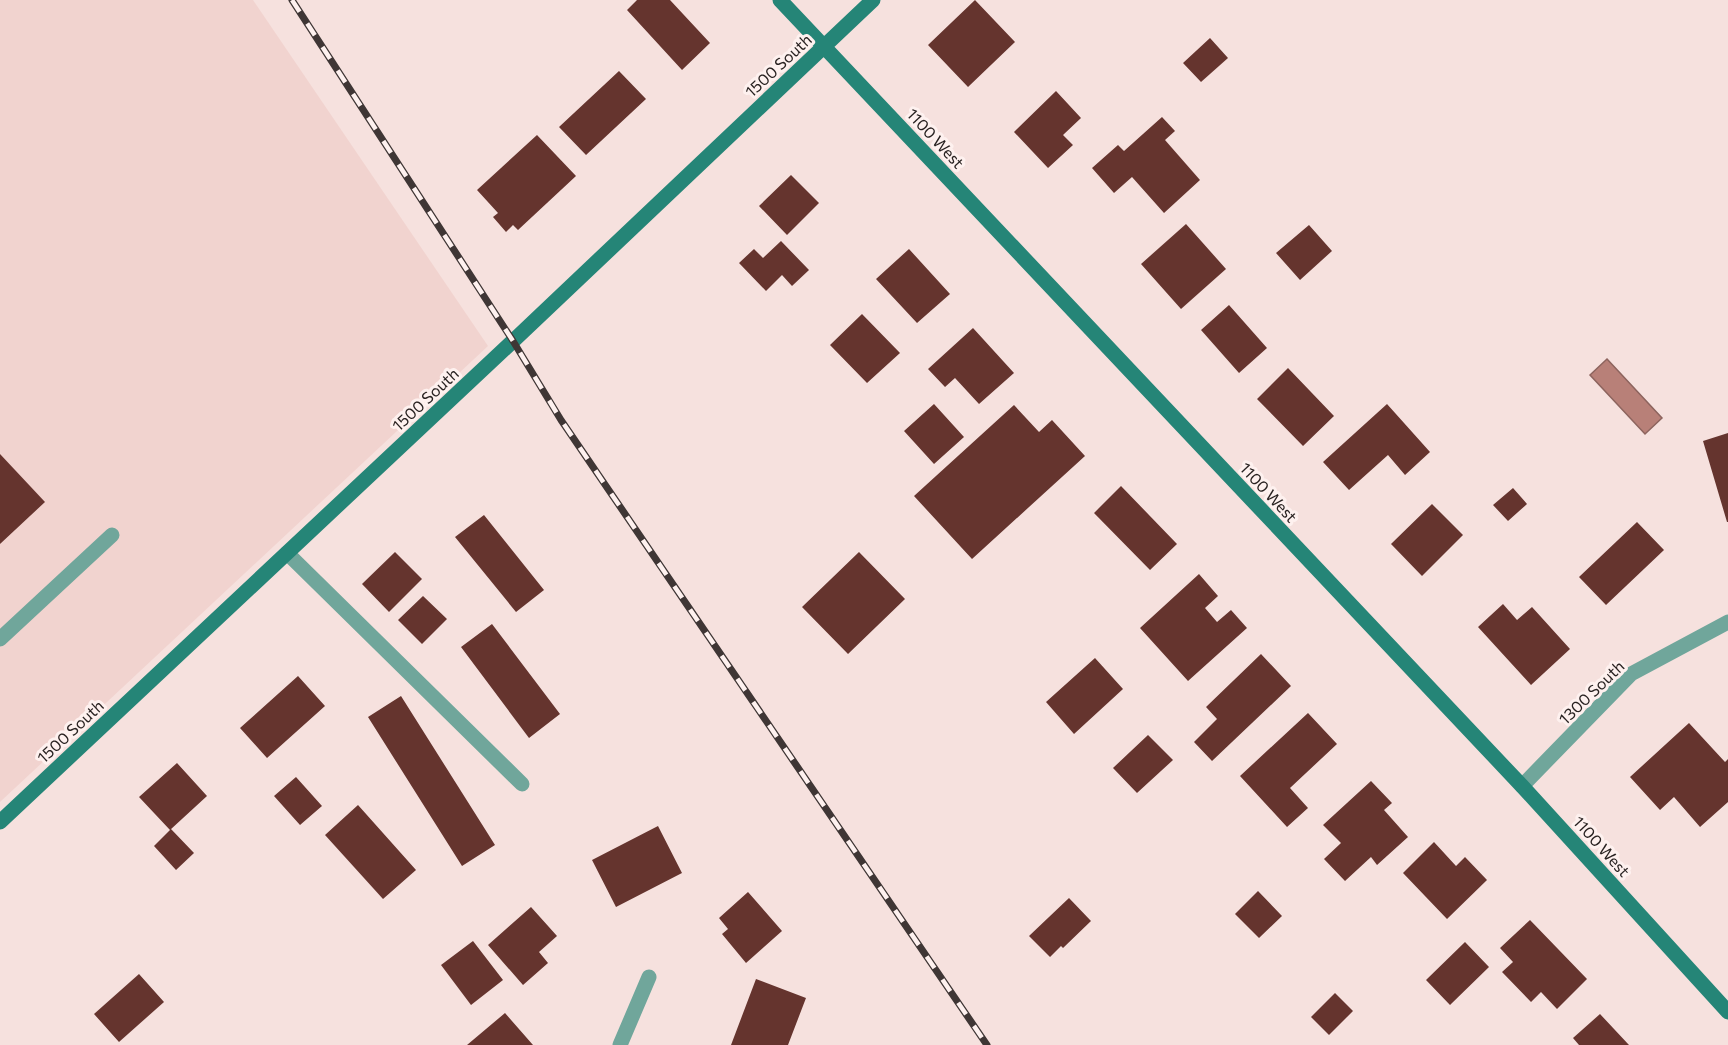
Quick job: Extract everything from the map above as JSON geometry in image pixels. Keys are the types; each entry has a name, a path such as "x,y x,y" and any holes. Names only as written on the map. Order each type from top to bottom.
{"street":[{"name":"1100 West","path":"780,0 1522,786 1728,1012"},
{"name":"1500 South","path":"0,822 873,0"},
{"path":"0,639 112,535"},
{"path":"286,553 522,784"},
{"name":"1300 South","path":"1522,786 1631,674 1728,622"},
{"path":"620,1045 649,977"}],"shaded area":[{"path":"0,0 253,0 488,346 0,802"},
{"path":"1607,359 1662,418 1645,434 1590,375"}],"building":[{"path":"637,0 670,0 710,43 682,70 627,10"},
{"path":"975,0 1015,42 968,87 928,45"},
{"path":"1210,38 1228,58 1201,82 1183,63"},
{"path":"619,71 646,99 586,155 559,127"},
{"path":"1056,91 1081,118 1063,135 1073,145 1048,168 1014,132"},
{"path":"1162,117 1175,131 1165,140 1200,180 1164,213 1132,177 1114,193 1092,168 1118,145 1124,151"},
{"path":"537,135 576,176 518,230 513,225 506,232 493,217 498,213 477,190"},
{"path":"791,175 819,203 787,235 759,206"},
{"path":"1186,224 1226,269 1181,309 1141,264"},
{"path":"1309,225 1332,251 1300,280 1276,253"},
{"path":"781,241 809,270 792,286 782,275 766,291 739,263 754,249 763,258"},
{"path":"909,249 950,294 917,323 876,279"},
{"path":"1229,305 1267,348 1239,373 1201,330"},
{"path":"862,314 900,353 867,383 830,345"},
{"path":"973,328 1014,373 979,404 955,378 945,387 928,369"},
{"path":"1288,368 1334,416 1303,446 1257,399"},
{"path":"934,404 964,437 934,464 904,431"},
{"path":"1387,404 1430,452 1405,475 1388,455 1349,490 1323,462"},
{"path":"1014,405 1039,432 1052,420 1085,456 972,559 914,496"},
{"path":"1728,433 1728,522 1727,522 1703,441"},
{"path":"0,454 45,502 0,544"},
{"path":"1121,486 1177,544 1150,570 1094,513"},
{"path":"1513,488 1527,504 1508,521 1493,505"},
{"path":"1432,504 1463,535 1422,576 1391,544"},
{"path":"484,515 544,590 516,612 455,537"},
{"path":"1637,522 1664,550 1606,605 1579,577"},
{"path":"395,552 422,579 389,612 362,584"},
{"path":"859,552 905,599 848,654 802,607"},
{"path":"1199,574 1218,596 1205,608 1217,622 1231,610 1247,628 1188,681 1140,628"},
{"path":"423,596 447,619 422,644 398,620"},
{"path":"1503,604 1517,620 1532,607 1570,649 1531,685 1478,627"},
{"path":"492,624 560,714 529,738 461,647"},
{"path":"1261,654 1291,686 1212,761 1194,742 1217,719 1206,707"},
{"path":"1095,658 1123,689 1074,734 1046,702"},
{"path":"298,676 325,706 267,758 240,728"},
{"path":"401,696 495,845 462,866 368,717"},
{"path":"1308,713 1337,744 1290,788 1308,808 1287,827 1240,776"},
{"path":"1689,723 1725,762 1728,759 1728,802 1700,827 1674,797 1660,810 1630,777"},
{"path":"1148,735 1173,760 1137,793 1113,768"},
{"path":"177,763 207,796 170,830 139,797"},
{"path":"296,777 322,806 300,825 274,796"},
{"path":"1371,781 1392,803 1384,810 1408,837 1377,865 1371,857 1345,881 1324,859 1341,843 1323,825"},
{"path":"358,805 416,870 383,899 325,835"},
{"path":"658,826 682,873 616,907 592,860"},
{"path":"171,829 194,853 176,870 154,846"},
{"path":"1434,842 1456,866 1465,857 1487,880 1447,919 1403,873"},
{"path":"1258,891 1282,916 1259,938 1235,914"},
{"path":"748,892 782,931 746,963 722,934 728,929 719,918"},
{"path":"1069,898 1091,921 1063,948 1061,946 1050,957 1029,936"},
{"path":"531,907 557,936 539,952 548,963 523,985 488,945"},
{"path":"1530,920 1587,979 1557,1009 1541,992 1531,1002 1502,972 1513,962 1500,948"},
{"path":"473,941 503,980 471,1005 441,965"},
{"path":"1465,942 1489,967 1450,1005 1426,980"},
{"path":"139,974 164,1002 119,1042 94,1014"},
{"path":"756,979 806,998 788,1045 731,1045"},
{"path":"1335,993 1353,1011 1329,1035 1311,1017"},
{"path":"505,1013 533,1045 467,1045"},
{"path":"1600,1014 1629,1045 1579,1045 1573,1038"}],"railway":[{"path":"292,0 513,341 561,420 987,1045"}]}
